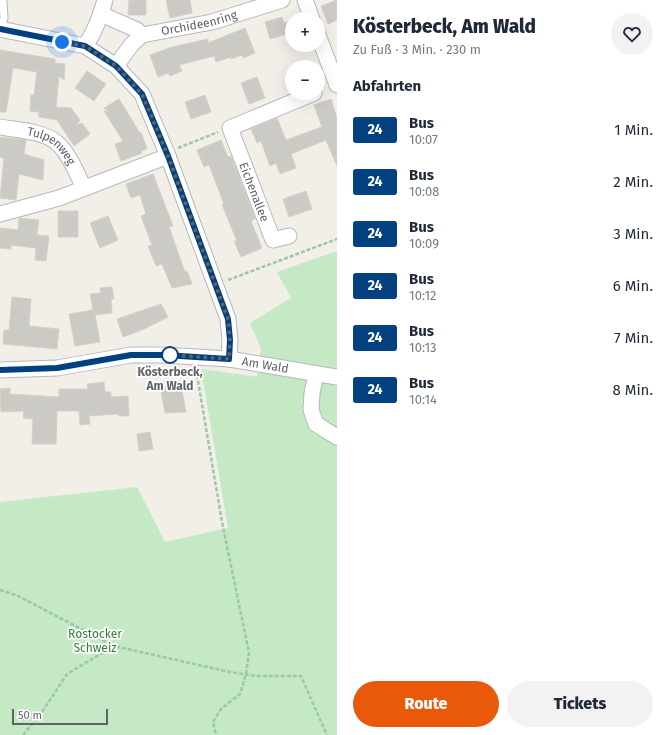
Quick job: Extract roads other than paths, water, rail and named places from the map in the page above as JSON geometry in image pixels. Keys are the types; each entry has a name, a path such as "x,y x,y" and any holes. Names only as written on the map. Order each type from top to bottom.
{"street":[{"name":"Orchideenring","path":"142,35 212,22 279,0"},
{"path":"305,0 309,12"},
{"path":"85,46 92,36 103,7 142,35 132,44 116,66"},
{"path":"1,30 85,46 116,66 142,94 168,156 228,319 230,340 229,359"},
{"path":"325,52 337,84 325,88"},
{"name":"Eichenallee","path":"289,236 273,240 230,128 297,100"},
{"name":"Tulpenweg","path":"0,127 32,132 46,136 56,142 65,152 84,188"},
{"path":"0,214 59,198 168,156"},
{"name":"Am Wald","path":"0,370 57,368 131,355 163,355 229,359 337,377"},
{"path":"316,374 312,393 311,410 316,424 337,437"}],"lane":[{"path":"1,30 4,18 3,0"}],"place":[{"name":"Kösterbeck, Am Wald","path":"170,355"}],"park label":[{"name":"Rostocker Schweiz","path":"95,641"}]}
